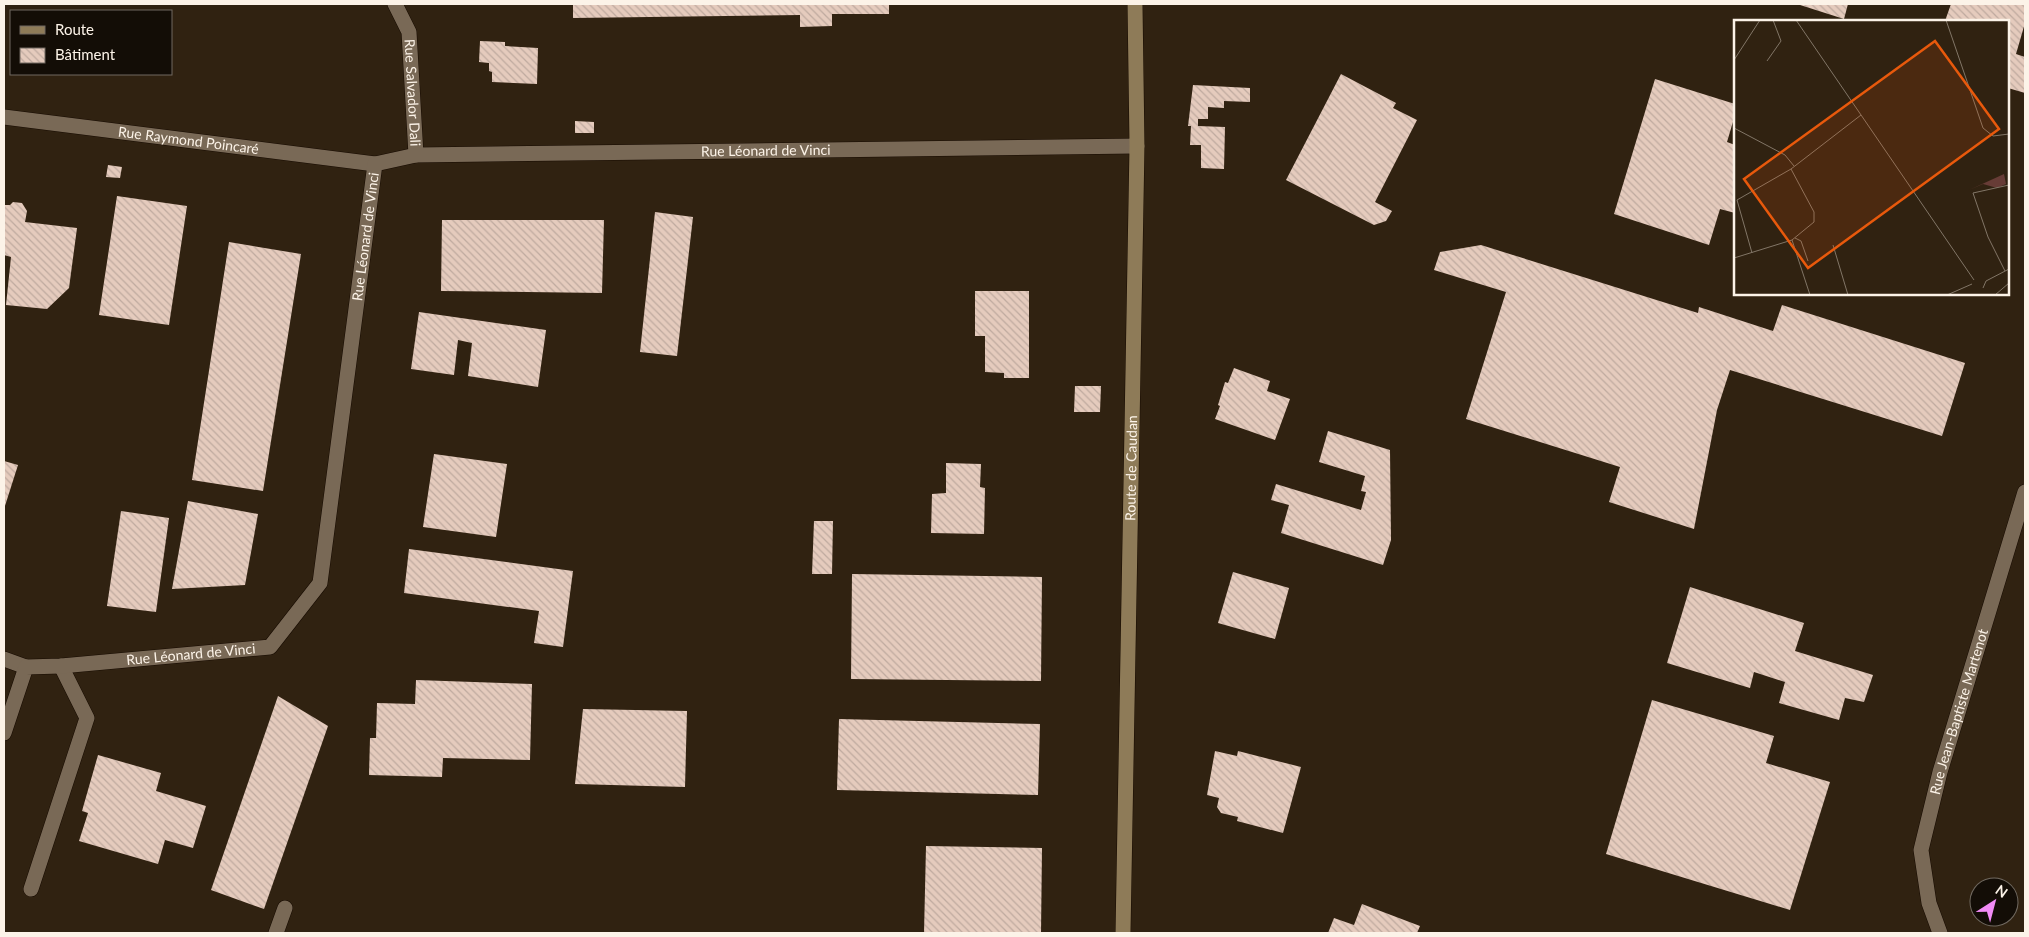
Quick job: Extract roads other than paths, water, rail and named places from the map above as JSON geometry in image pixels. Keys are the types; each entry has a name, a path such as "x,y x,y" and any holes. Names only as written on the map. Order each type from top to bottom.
{"street":[{"name":"Rue Salvador Dali","path":"395,4 409,32 416,155"},
{"name":"Route de Caudan","path":"1123,933 1137,146 1135,4"},
{"name":"Rue Raymond Poincaré","path":"4,117 375,164"},
{"name":"Rue Léonard de Vinci","path":"26,667 61,666 270,647 320,583 375,164 416,155 1137,146"},
{"name":"Rue Jean-Baptiste Martenot","path":"1940,933 1929,902 1921,850 1940,772 2025,492"},
{"path":"4,659 26,667 4,733"},
{"path":"31,889 87,718 61,666"},
{"path":"276,933 285,908"}]}
